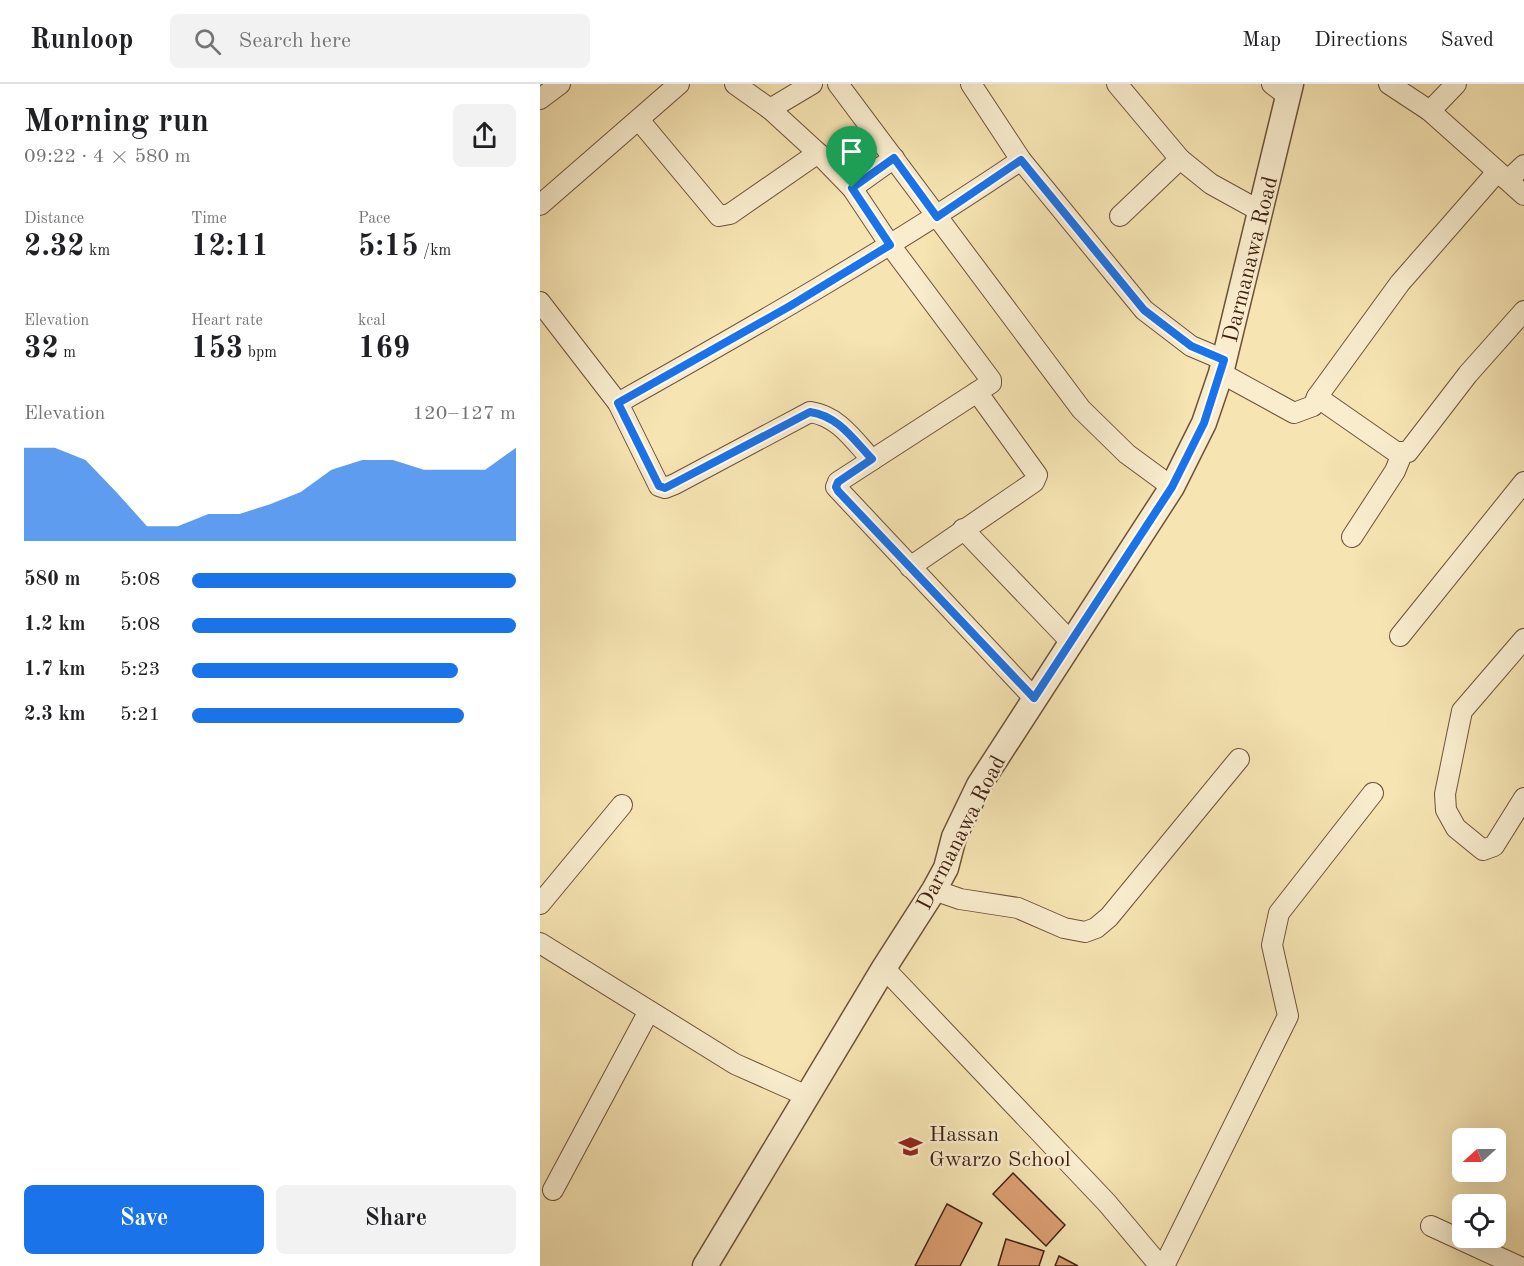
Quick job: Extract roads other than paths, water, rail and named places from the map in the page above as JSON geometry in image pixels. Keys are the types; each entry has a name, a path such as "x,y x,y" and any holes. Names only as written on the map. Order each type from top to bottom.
{"street":[{"path":"540,99 560,84"},
{"path":"540,205 679,84"},
{"path":"735,84 770,110 818,153 852,188 890,245 991,380 991,383 838,482 836,487 1034,698"},
{"path":"770,110 812,84"},
{"path":"838,84 1081,409 1127,454 1172,487"},
{"path":"971,84 1021,160 1144,310 1191,346 1294,413 1313,406 1317,397 1400,283 1502,176 1524,165"},
{"path":"1389,84 1430,111 1524,195"},
{"path":"1430,111 1456,84"},
{"path":"1121,85 1180,159 1211,184 1260,211"},
{"name":"Darmanawa Road","path":"705,1266 884,968 934,890 946,868 954,837 979,784 1172,487 1204,423 1222,367 1260,211 1284,88"},
{"path":"639,120 719,216 730,214 818,153"},
{"path":"852,188 894,158"},
{"path":"1120,216 1180,159"},
{"path":"618,403 790,306 937,217 1021,160"},
{"path":"540,302 547,326 618,403 659,486 665,488 675,484 810,412 824,414 838,423 872,459"},
{"path":"1352,537 1395,471 1402,454 1408,452 1468,374 1524,311"},
{"path":"910,567 1034,482 1037,475 977,392"},
{"path":"1317,397 1402,454"},
{"path":"1400,636 1524,482"},
{"path":"963,529 1071,642"},
{"path":"1524,639 1462,711 1445,794 1446,810 1456,828 1483,850 1494,846 1524,798"},
{"path":"934,890 960,899 1018,908 1064,928 1085,932 1096,928 1109,917 1239,759"},
{"path":"884,968 1107,1203 1162,1266 1288,1016 1272,945 1279,913 1373,793"},
{"path":"540,904 622,805"},
{"path":"540,943 735,1064 807,1096"},
{"path":"553,1190 649,1011"},
{"path":"1431,1226 1518,1266"}],"place":[{"name":"Hassan Gwarzo School","path":"911,1146"}]}
